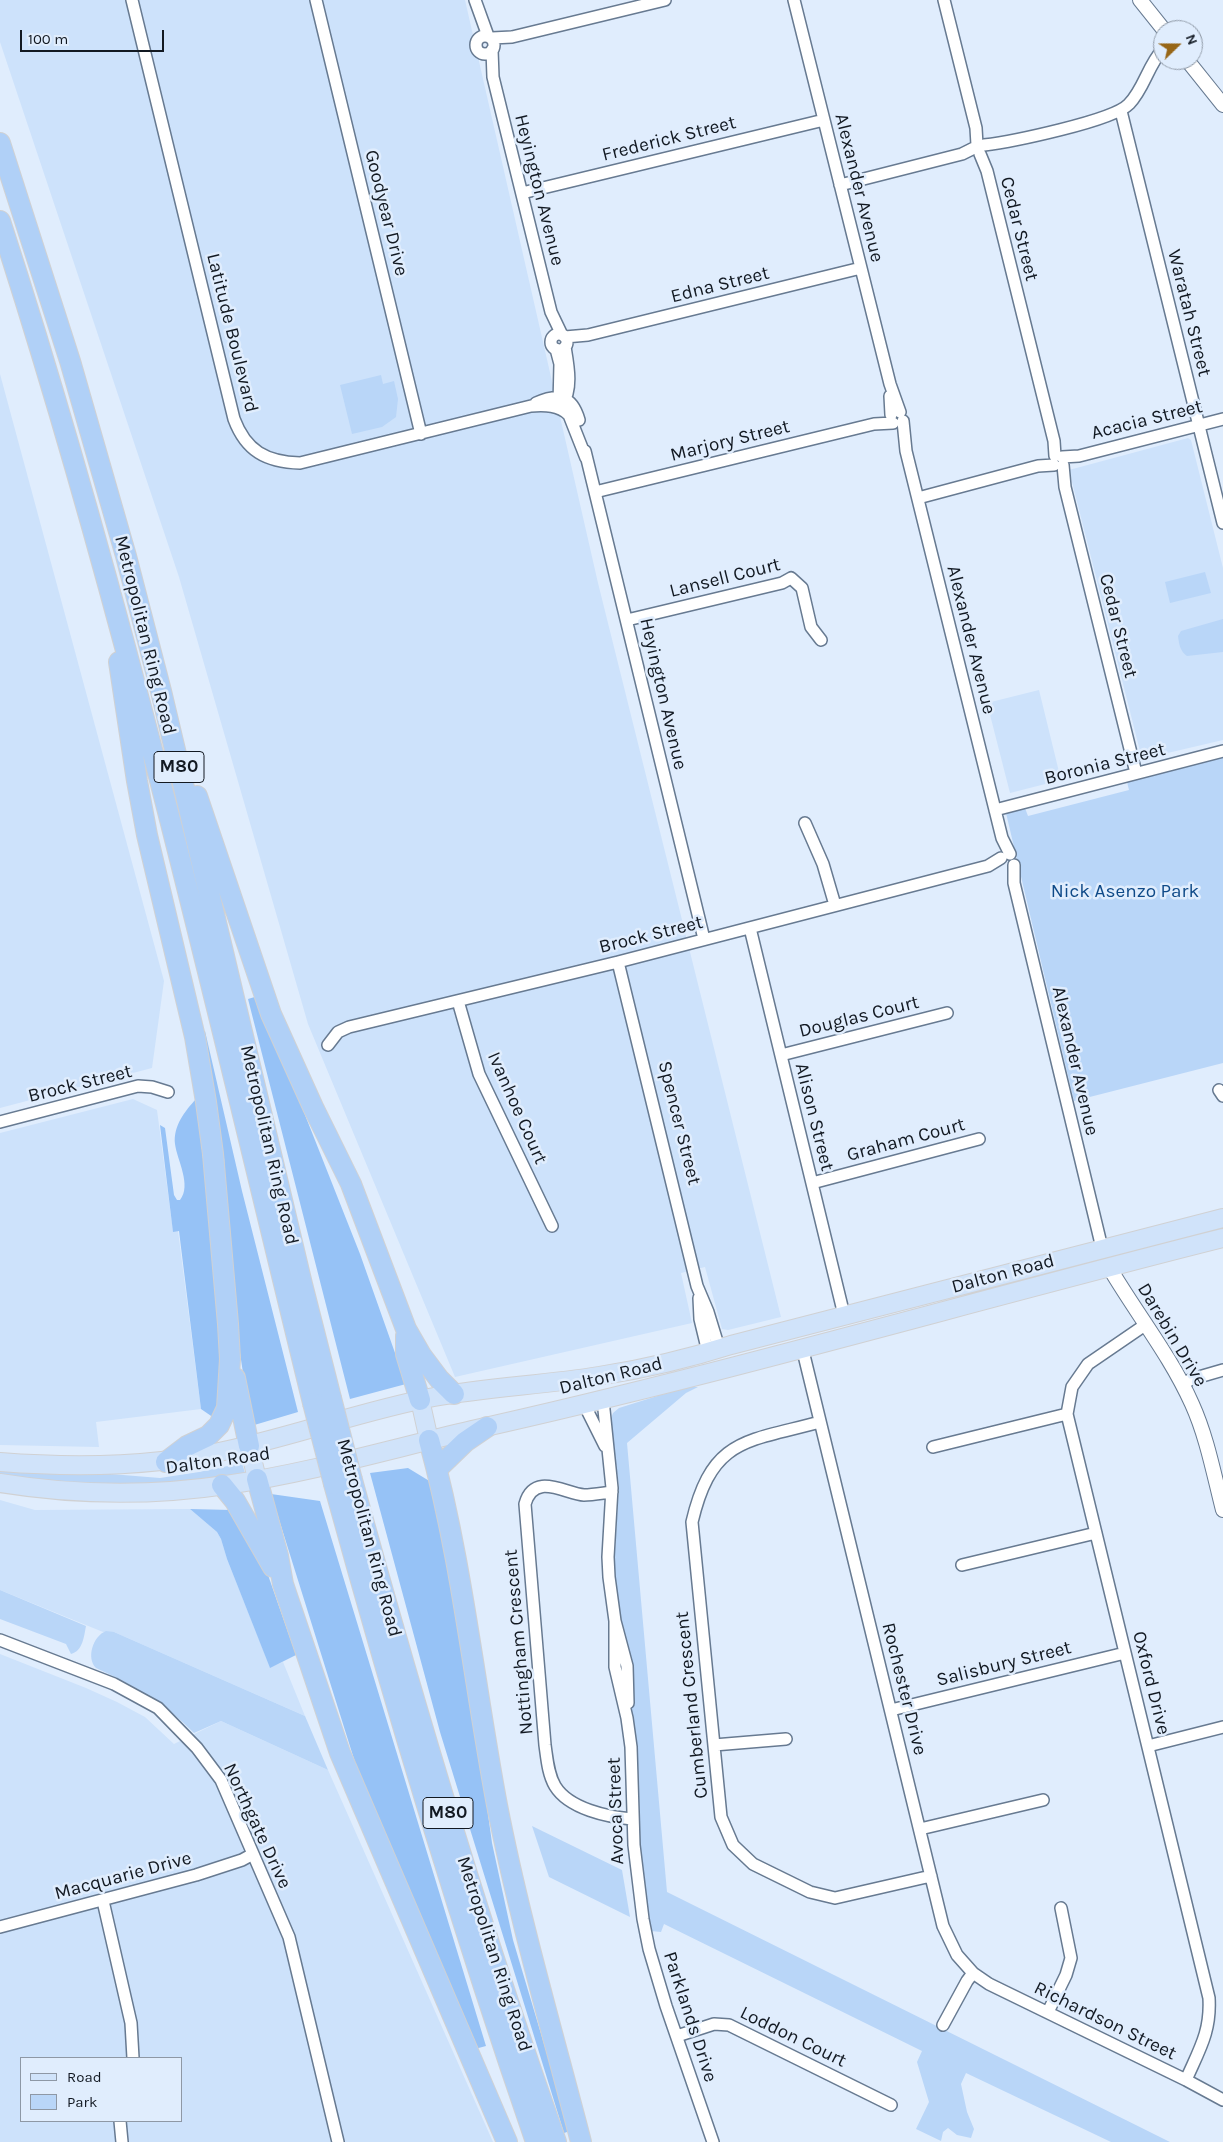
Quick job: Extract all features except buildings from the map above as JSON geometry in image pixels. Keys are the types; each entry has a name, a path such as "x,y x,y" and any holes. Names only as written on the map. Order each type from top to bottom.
{"highway":[{"name":"Metropolitan Ring Road","path":"0,143 70,361 126,556 161,691 300,1275 322,1401"},
{"name":"Metropolitan Ring Road","path":"0,221 60,410 141,702 343,1482 400,1720 436,1840 536,2142"},
{"path":"113,601 118,658 147,835 195,1037 206,1102 220,1226 230,1359 227,1408 219,1425 208,1436 186,1446 166,1462"},
{"path":"161,691 272,1014 313,1107 351,1184 406,1329 421,1356 454,1394"},
{"path":"406,1329 406,1354 420,1400"},
{"path":"230,1359 249,1446"},
{"path":"437,1469 465,1442 487,1427"},
{"path":"430,1440 454,1545 497,1803 513,1885 581,2142"},
{"path":"257,1479 278,1556 283,1584 340,1753 507,2142"},
{"name":"Metropolitan Ring Road","path":"343,1482 489,1946 556,2142"},
{"path":"222,1485 235,1501 283,1584"}],"main road":[{"name":"Dalton Road","path":"0,1462 141,1464 166,1462 249,1446 420,1400 598,1376 660,1365 844,1315 1223,1218"},
{"name":"Dalton Road","path":"0,1483 49,1489 118,1492 168,1491 257,1479 603,1400 1223,1238"},
{"path":"1102,1248 1109,1267"},
{"name":"Spencer Street","path":"714,1350 718,1369"},
{"path":"420,1400 430,1440"},
{"path":"249,1446 257,1479"}],"street":[{"name":"Latitude Boulevard","path":"132,0 234,418 245,440 260,454 271,460 300,463 531,406 561,401"},
{"name":"Goodyear Drive","path":"316,0 421,434"},
{"path":"487,44 665,0"},
{"name":"Alexander Avenue","path":"794,0 890,384 895,419 906,451 918,498 1002,838 1006,861 1014,883 1102,1248"},
{"name":"Cedar Street","path":"944,0 1136,773"},
{"path":"1143,1 1157,20"},
{"name":"Heyington Avenue","path":"476,5 551,312 561,342 561,401 572,420 586,458 704,940"},
{"path":"840,185 1102,118 1121,111 1134,97 1153,62"},
{"path":"1195,70 1223,105"},
{"name":"Waratah Street","path":"1121,111 1223,523"},
{"name":"Frederick Street","path":"522,193 824,120"},
{"name":"Edna Street","path":"561,342 861,268"},
{"name":"Marjory Street","path":"595,492 895,419"},
{"name":"Acacia Street","path":"918,498 1223,419"},
{"name":"Lansell Court","path":"627,620 782,583 791,578 802,588 812,627 821,640"},
{"name":"Boronia Street","path":"995,810 1223,751"},
{"path":"805,823 823,864 836,905"},
{"name":"Brock Street","path":"328,1045 338,1032 349,1027 618,962 1006,861"},
{"name":"Alison Street","path":"750,928 844,1315"},
{"name":"Spencer Street","path":"618,962 699,1294 708,1312 714,1350"},
{"name":"Ivanhoe Court","path":"458,1002 480,1074 552,1226"},
{"name":"Douglas Court","path":"781,1055 947,1012"},
{"name":"Brock Street","path":"0,1122 138,1086 152,1087 168,1092"},
{"name":"Graham Court","path":"812,1183 979,1139"},
{"name":"Darebin Drive","path":"1109,1267 1182,1384 1201,1428 1223,1510"},
{"name":"Oxford Drive","path":"1145,1325 1088,1364 1072,1387 1067,1414 1209,1998 1208,2025 1205,2040 1186,2080"},
{"name":"Rochester Drive","path":"802,1347 943,1926 950,1944 957,1955 973,1973"},
{"path":"1182,1384 1192,1379 1223,1370"},
{"name":"Avoca Street","path":"603,1400 606,1415 612,1492 608,1557 615,1621 615,1667 627,1718 631,1754 632,1819 640,1902"},
{"name":"Avoca Street","path":"584,1404 608,1452"},
{"path":"933,1447 1067,1414"},
{"name":"Cumberland Crescent","path":"820,1422 749,1440 725,1454 711,1470 698,1495 692,1522 721,1816 733,1845 753,1864 810,1892 836,1898 931,1876"},
{"name":"Nottingham Crescent","path":"612,1492 584,1495 550,1485 535,1490 526,1504 550,1774 557,1789 563,1796 587,1810 607,1816 632,1819"},
{"path":"962,1565 1096,1533"},
{"name":"Northgate Drive","path":"0,1640 114,1684 158,1708 197,1748 221,1780 289,1937 338,2142"},
{"name":"Salisbury Street","path":"891,1710 1125,1653"},
{"path":"1148,1746 1223,1727"},
{"path":"714,1745 786,1739"},
{"path":"920,1829 1043,1800"},
{"name":"Macquarie Drive","path":"0,1927 102,1901 217,1868 242,1860 253,1854"},
{"path":"102,1901 131,2023 132,2057"},
{"name":"Parklands Drive","path":"640,1902 649,1949 676,2036 713,2142"},
{"path":"1048,2012 1066,1975 1071,1958 1061,1908"},
{"path":"943,2025 973,1973"},
{"name":"Richardson Street","path":"973,1973 989,1984 1223,2100"},
{"name":"Loddon Court","path":"676,2036 704,2026 714,2024 729,2025 891,2105"},
{"path":"120,2122 122,2142"}],"shaded area":[{"path":"0,0 465,0 598,583 781,1317 728,1330 722,1329 705,1267 681,1273 692,1323 455,1377 308,1024 179,577 0,42"},
{"path":"0,374 164,981 152,1068 0,1108"},
{"path":"1188,438 1191,440 1223,568 1223,740 1142,759 1069,470"},
{"path":"1039,690 1061,780 1010,793 987,703"},
{"path":"258,996 360,1254 406,1384 350,1399 248,999"},
{"path":"205,1031 242,1191 298,1412 251,1426 228,1256 224,1157 202,1032"},
{"path":"133,1099 157,1110 173,1231 178,1231 201,1409 96,1422 99,1447 0,1445 0,1133"},
{"path":"196,1099 223,1366 217,1420 201,1409 179,1231 173,1232 160,1125 165,1128 174,1195 177,1200 180,1200 185,1187 183,1172 176,1150 175,1137 181,1119"},
{"path":"408,1468 431,1482 460,1613 492,1843 513,1940 570,2131 564,2133 440,1732 370,1473"},
{"path":"271,1494 320,1501 486,2046 471,2050 359,1775"},
{"path":"0,1500 35,1510 190,1509 217,1532 221,1539 227,1559 270,1667 283,1662 305,1716 114,1632 103,1632 0,1590"},
{"path":"190,1509 231,1510 268,1575 296,1655 270,1668 221,1539 217,1532"},
{"path":"0,1654 117,1702 145,1717 174,1744 221,1721 328,1770 493,2142 0,2142"}],"green space":[{"path":"381,375 383,384 394,381 398,399 396,417 382,427 352,434 340,385"},
{"path":"1205,572 1211,593 1170,603 1165,582"},
{"path":"1223,619 1223,652 1187,656 1183,652 1179,645 1178,636 1181,631"},
{"name":"Nick Asenzo Park","path":"1223,756 1223,1063 1074,1101 1006,813 1025,808 1028,816 1129,790 1127,782"},
{"path":"686,1387 698,1387 686,1393 627,1443 667,1892 1170,2142 1111,2142 966,2073 961,2084 967,2112 974,2129 971,2138 957,2135 948,2128 943,2132 941,2141 916,2129 929,2102 917,2062 922,2051 664,1924 661,1932 651,1931 639,1858 632,1678 622,1639 614,1568 619,1486 610,1421 613,1413 619,1408"},
{"path":"242,1463 245,1473 184,1482 153,1484 61,1482 0,1475 0,1470 86,1472 160,1478"},
{"path":"0,1590 86,1626 82,1643 78,1650 71,1654 66,1644 0,1619"},
{"path":"106,1631 114,1632 305,1716 328,1770 221,1721 194,1733 172,1713 148,1696 96,1668 92,1659 92,1648 98,1637"},
{"path":"532,1826 622,1870 630,1917 549,1877"}]}
